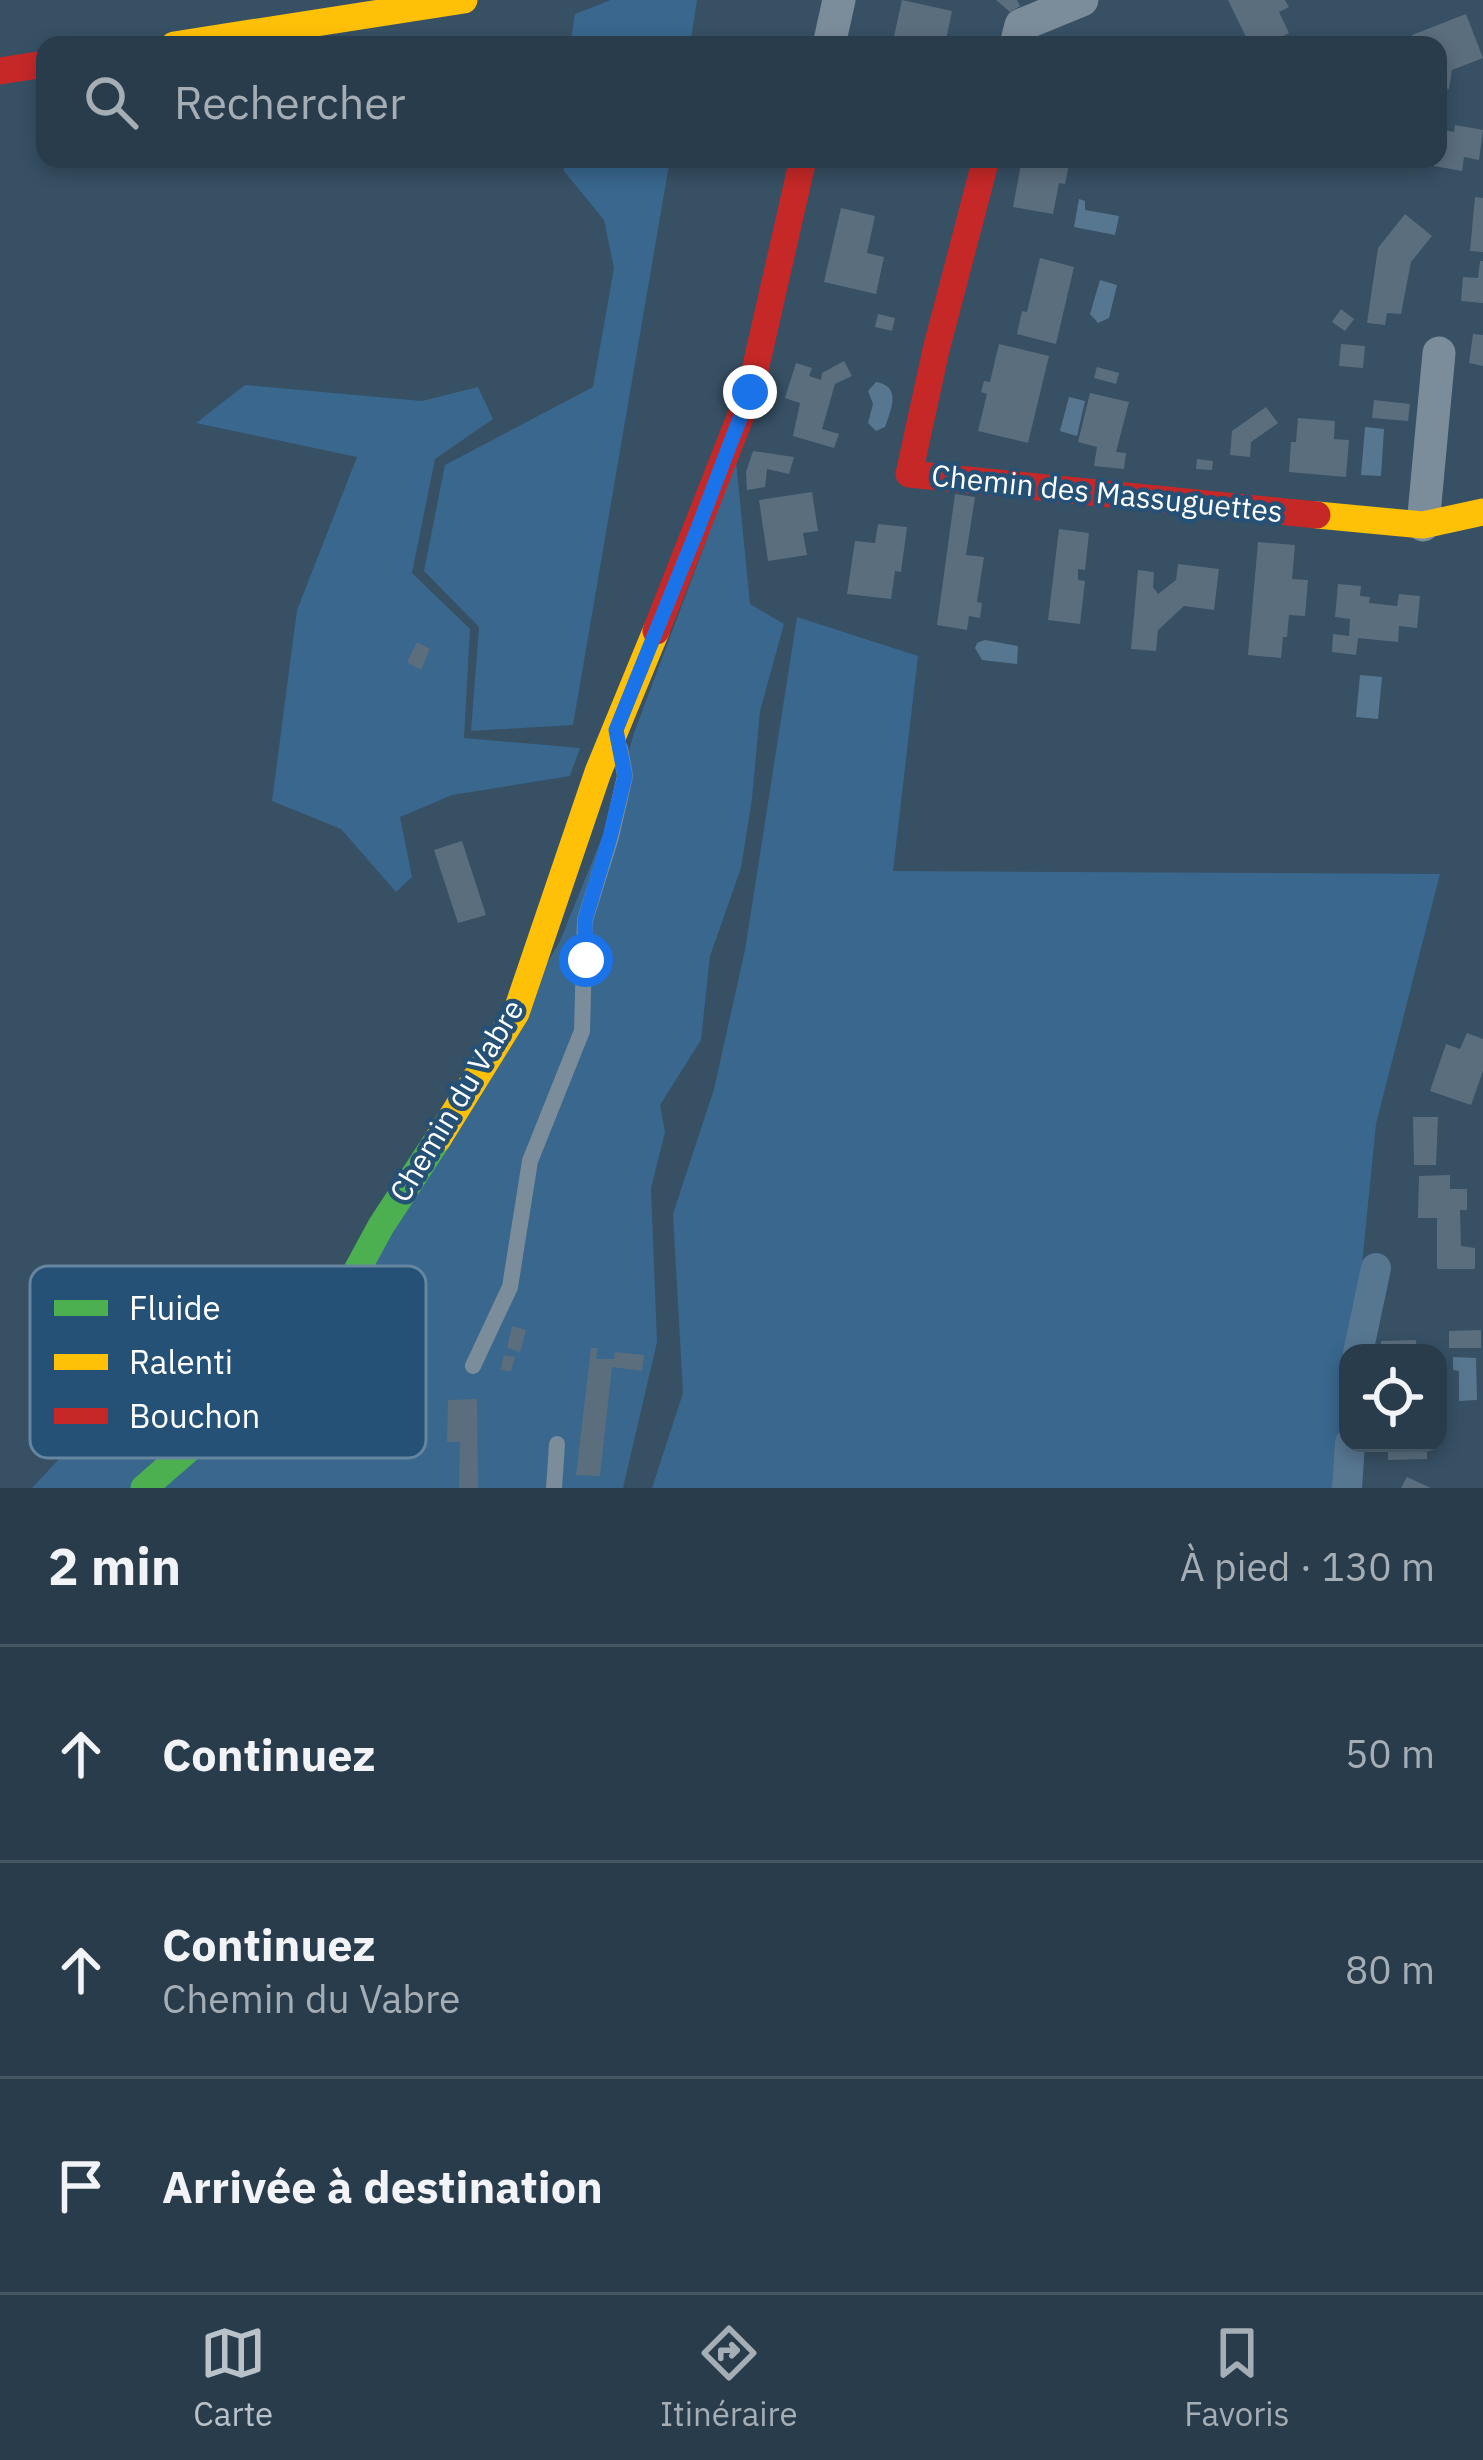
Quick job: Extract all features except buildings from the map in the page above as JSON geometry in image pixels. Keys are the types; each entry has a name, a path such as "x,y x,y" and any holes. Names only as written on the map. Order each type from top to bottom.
{"street":[{"path":"233,36 464,0"},
{"path":"831,36 839,0"},
{"path":"1019,36 1022,26 1082,0"},
{"path":"0,70 36,65"},
{"name":"Chemin du Vabre","path":"359,1266 516,1013 598,772 750,392 801,168"},
{"name":"Chemin des Massuguettes","path":"984,168 909,474 1424,525 1483,512"},
{"path":"1424,525 1439,353"},
{"name":"Chemin du Vabre","path":"144,1488 178,1458"}],"lane":[{"path":"473,1366 510,1287 530,1161 582,1031 585,920 625,776 616,730"},
{"path":"554,1488 557,1444"}],"shaded area":[{"path":"611,0 697,0 691,36 571,36 575,14"},
{"path":"668,168 573,725 471,731 479,627 424,571 445,465 593,387 614,268 604,220 564,171"},
{"path":"1079,199 1085,201 1085,210 1119,216 1115,235 1074,227"},
{"path":"1100,280 1117,285 1109,318 1098,323 1090,314"},
{"path":"876,382 889,388 892,400 885,427 876,431 868,423 873,404 868,391"},
{"path":"245,385 422,401 478,387 493,419 435,459 412,573 470,629 464,738 580,748 570,776 452,795 400,817 412,877 396,892 341,829 272,801 297,610 357,457 196,423"},
{"path":"1069,397 1085,401 1077,436 1060,431"},
{"path":"1365,427 1384,429 1381,476 1361,475"},
{"path":"736,461 750,604 784,624 760,711 741,868 710,956 701,1040 660,1105 665,1132 651,1188 657,1342 623,1488 32,1488 60,1458 426,1458 426,1266 369,1266 560,941 609,820 634,733"},
{"path":"797,617 918,656 893,871 1440,874 1376,1124 1358,1344 1339,1344 1339,1452 1357,1452 1355,1488 652,1488 683,1393 673,1214 714,1089 745,950"},
{"path":"985,640 1018,646 1017,664 982,660 975,648"},
{"path":"1360,675 1382,677 1378,719 1356,717"},
{"path":"1453,1357 1476,1358 1477,1400 1459,1401 1459,1371 1453,1370"}],"waterway":[{"path":"1360,1344 1376,1268"},
{"path":"1347,1488 1349,1452"}],"traffic: fast":[{"path":"359,1266 438,1139"},
{"path":"144,1488 178,1458"}],"traffic: slow":[{"path":"232,36 464,0"},
{"path":"1317,515 1423,525 1483,512"},
{"path":"438,1139 516,1013 598,772 656,631"}],"traffic: jam":[{"path":"0,71 36,65"},
{"path":"656,631 750,392 801,168"},
{"path":"984,168 909,474 1317,515"}],"route":[{"path":"586,960 585,920 625,776 616,730 750,392"}]}
